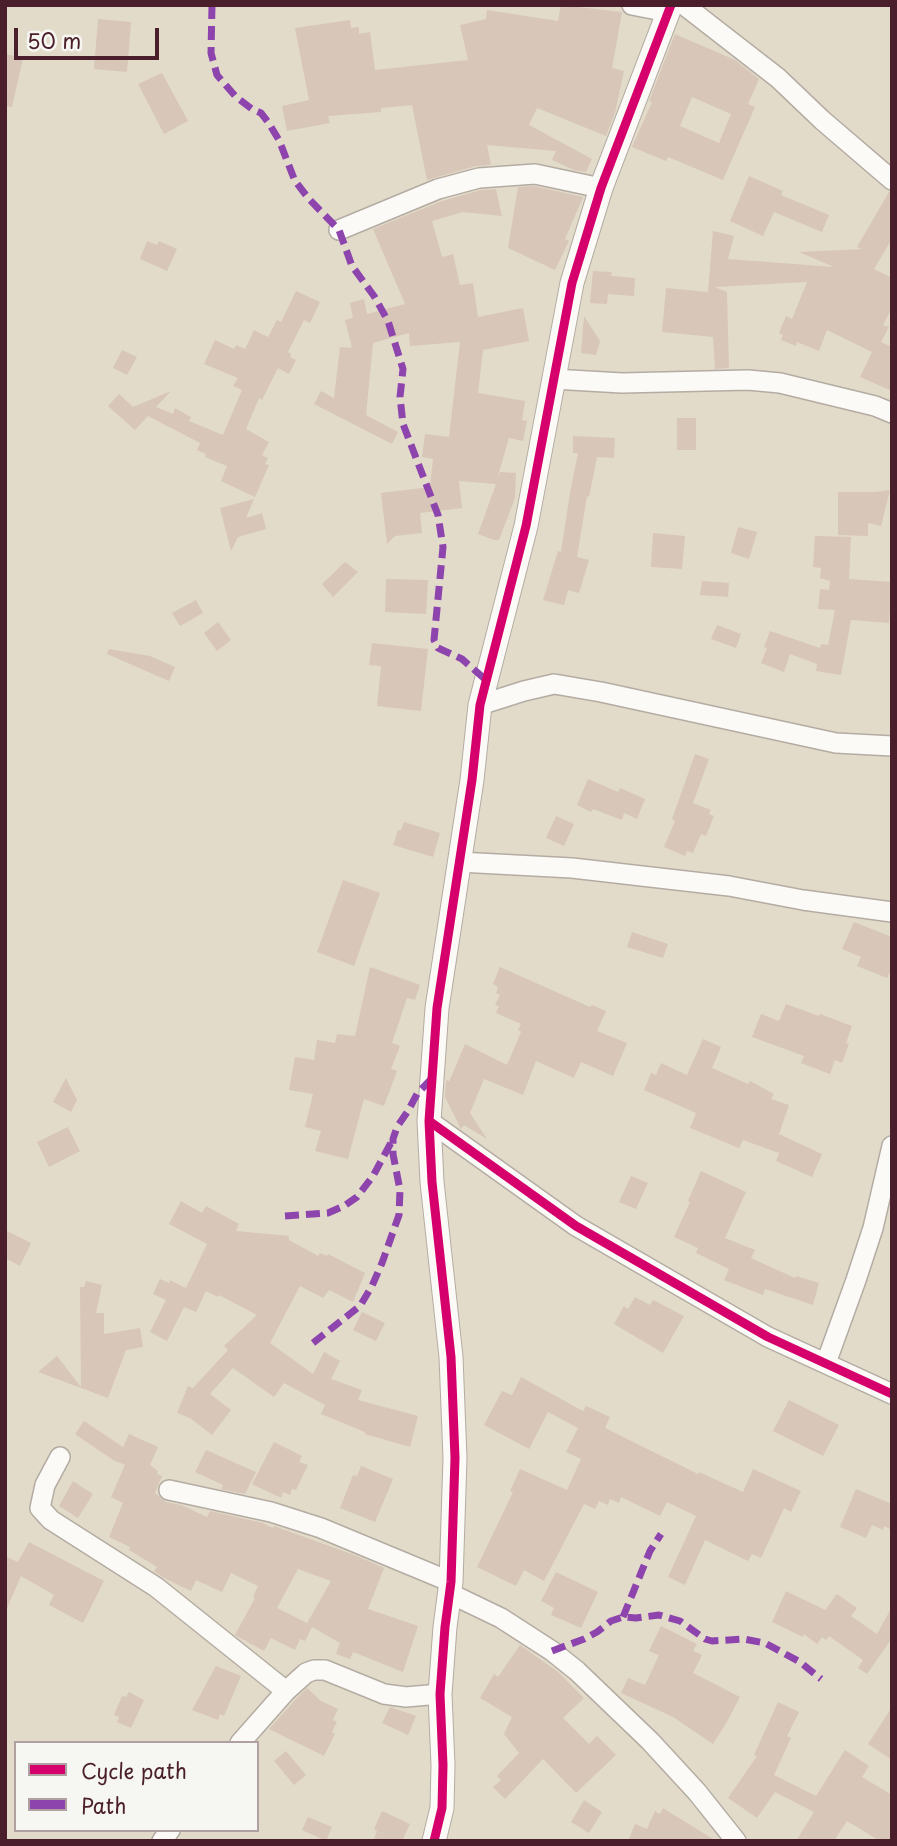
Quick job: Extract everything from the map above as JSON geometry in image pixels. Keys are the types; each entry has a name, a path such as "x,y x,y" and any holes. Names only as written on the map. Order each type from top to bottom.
{"street":[{"path":"632,5 674,8 778,78 892,180"},
{"path":"434,1841 442,1808 440,1694 450,1588 455,1458 451,1357 432,1182 429,1121 437,1008 472,780 480,705 526,526 572,283 601,187 674,8"},
{"path":"339,230 438,189 479,178 535,174 601,187"},
{"path":"553,379 622,383 748,380 780,383 875,406 892,413"},
{"path":"480,705 554,684 836,743 892,746"},
{"path":"459,862 572,868 729,886 803,900 892,912"},
{"path":"429,1121 576,1226 768,1337 892,1394"},
{"path":"826,1363 873,1228 892,1146"},
{"path":"60,1457 45,1485 40,1508 51,1520 156,1587 286,1691"},
{"path":"169,1490 271,1512 321,1528 450,1588 501,1618 552,1651 577,1671 650,1741 697,1792 736,1841"},
{"path":"242,1741 286,1691 306,1673 314,1670 325,1670 384,1694 406,1697 440,1694"}],"building":[{"path":"561,5 622,12 612,68 624,71 615,113 606,136 537,108 529,125 592,159 586,172 574,170 552,160 556,151 487,145 491,165 476,166 427,180 412,105 381,108 381,112 328,116 330,123 287,131 282,106 309,100 295,28 350,20 351,28 359,27 359,34 370,32 375,70 468,60 460,25 486,19 487,10 558,21"},
{"path":"98,19 131,22 127,72 94,69"},
{"path":"675,34 735,60 759,79 748,104 755,107 723,180 668,157 666,161 632,147 652,102 649,101","holes":["692,97 731,114 719,143 680,126"]},
{"path":"5,54 23,58 12,107 5,106"},
{"path":"162,73 188,121 164,134 138,84"},
{"path":"749,176 783,191 781,195 829,215 822,232 774,212 763,236 730,221"},
{"path":"534,186 583,197 565,239 569,241 555,270 508,248 518,187"},
{"path":"496,189 502,216 463,212 432,221 442,257 453,254 460,285 473,283 478,317 523,308 529,341 483,350 478,393 525,401 522,420 527,421 523,441 509,438 496,483 500,472 516,473 515,498 499,540 494,540 478,534 496,484 459,481 462,508 420,513 422,533 395,536 387,544 381,493 430,487 433,459 422,457 425,434 449,437 460,342 410,346 409,333 373,343 366,415 398,432 392,444 314,404 321,391 334,398 340,347 352,348 345,320 353,318 350,303 364,299 367,314 405,304 373,229 442,201 481,190"},
{"path":"889,192 892,192 892,239 874,269 892,278 892,308 883,325 889,327 881,342 892,347 892,391 860,377 872,352 827,330 819,351 797,342 796,346 781,340 783,335 779,333 786,316 792,319 807,282 715,287 727,292 729,368 715,369 713,337 662,332 666,288 708,292 713,231 734,236 728,259 834,267 799,252 862,249 857,247"},
{"path":"147,241 157,245 159,241 177,249 167,271 140,259"},
{"path":"593,271 612,272 611,276 635,278 634,296 608,294 607,304 590,303"},
{"path":"296,291 320,302 310,323 304,320 288,352 290,357 296,360 289,374 278,368 262,400 259,398 246,429 269,442 262,455 268,458 265,464 269,465 255,497 221,481 227,466 205,457 206,454 197,450 200,443 148,416 135,430 108,406 119,394 133,407 171,391 156,407 173,414 175,408 191,417 189,421 223,435 242,390 233,386 238,378 204,364 215,340 234,349 236,345 245,349 254,330 268,337 277,320 281,322"},
{"path":"584,316 600,341 596,355 581,353"},
{"path":"122,350 137,357 127,375 113,368"},
{"path":"677,418 696,418 696,450 677,450"},
{"path":"573,436 615,438 614,458 597,457 589,497 587,496 577,557 589,560 579,593 568,590 564,605 543,600 558,551 561,552 578,453 573,453"},
{"path":"890,490 881,526 868,523 868,536 838,535 838,492"},
{"path":"254,499 246,518 262,513 266,529 238,537 231,551 220,508"},
{"path":"738,527 757,532 749,559 731,553"},
{"path":"653,533 685,536 682,569 651,567"},
{"path":"815,536 851,537 849,579 892,582 889,623 851,620 841,675 816,671 817,664 790,654 784,672 761,663 770,631 820,648 821,644 828,645 835,610 818,609 820,589 829,590 830,581 820,578 821,568 813,567"},
{"path":"345,562 358,572 333,597 322,584"},
{"path":"386,579 428,580 426,614 385,612"},
{"path":"702,581 729,583 728,597 700,595"},
{"path":"196,600 203,613 180,626 172,613"},
{"path":"218,622 231,640 217,651 204,633"},
{"path":"717,625 741,634 736,648 711,639"},
{"path":"372,643 428,649 421,711 377,706 381,666 369,665"},
{"path":"109,649 150,656 175,667 169,681 107,654"},
{"path":"695,754 709,759 693,803 711,810 709,814 714,816 706,836 701,834 693,853 687,851 685,856 664,847 675,821 672,819"},
{"path":"588,779 618,792 620,788 645,799 637,819 624,813 622,820 593,809 591,812 577,805"},
{"path":"556,816 574,824 564,846 546,838"},
{"path":"404,822 440,833 433,857 393,845"},
{"path":"343,880 380,893 354,966 317,952"},
{"path":"854,922 892,937 892,968 887,978 857,966 861,957 842,949"},
{"path":"632,932 668,944 663,958 627,947"},
{"path":"370,967 420,985 415,1000 407,998 392,1043 400,1046 391,1069 397,1071 384,1106 364,1099 348,1159 315,1151 321,1131 305,1127 313,1094 289,1090 295,1057 314,1060 317,1040 335,1043 337,1034 355,1036"},
{"path":"500,967 590,1007 592,1005 606,1011 597,1031 627,1043 613,1076 581,1062 574,1078 536,1061 523,1095 484,1079 470,1113 487,1139 464,1125 461,1129 445,1097 446,1081 449,1082 465,1044 507,1065 521,1032 518,1030 521,1024 496,1013 499,1006 495,1005 500,995 496,993 498,987 493,984"},
{"path":"786,1004 852,1026 842,1063 835,1060 830,1074 801,1063 804,1056 752,1037 761,1014 779,1021"},
{"path":"703,1039 721,1047 712,1068 748,1084 750,1081 774,1094 771,1099 789,1105 779,1134 822,1154 812,1177 776,1161 779,1153 743,1140 739,1148 690,1128 696,1113 644,1090 651,1073 656,1075 661,1063 687,1075"},
{"path":"66,1078 77,1100 71,1112 53,1102"},
{"path":"68,1127 80,1151 49,1167 37,1142"},
{"path":"701,1171 746,1192 725,1238 755,1250 751,1258 795,1278 796,1276 819,1283 813,1305 765,1289 763,1295 724,1280 729,1269 696,1253 698,1248 674,1237"},
{"path":"631,1176 648,1183 636,1209 619,1202"},
{"path":"181,1201 202,1213 206,1206 239,1224 236,1231 289,1236 289,1240 318,1256 320,1253 327,1256 328,1254 365,1273 353,1302 329,1290 323,1298 300,1286 270,1343 313,1374 324,1352 340,1361 331,1379 362,1390 358,1400 418,1416 410,1447 365,1434 321,1414 325,1405 284,1383 274,1397 233,1368 210,1394 231,1410 212,1435 190,1418 177,1413 188,1386 193,1388 228,1350 224,1346 257,1315 206,1291 196,1312 184,1307 167,1341 150,1332 166,1300 153,1294 160,1279 169,1283 170,1280 186,1288 207,1244 169,1224"},
{"path":"5,1230 31,1243 20,1266 5,1258"},
{"path":"86,1281 102,1285 96,1313 104,1313 104,1334 140,1328 143,1347 126,1350 108,1398 38,1372 57,1356 81,1387 80,1287 84,1287"},
{"path":"635,1297 650,1305 653,1300 684,1316 663,1353 614,1324 624,1306 628,1309"},
{"path":"362,1312 385,1323 376,1341 353,1330"},
{"path":"521,1377 583,1411 586,1406 610,1417 605,1428 698,1474 699,1472 743,1492 753,1469 801,1491 791,1512 784,1508 761,1558 752,1554 748,1561 705,1540 685,1585 668,1577 696,1516 667,1502 660,1516 621,1497 619,1503 610,1499 608,1505 599,1501 595,1509 584,1504 544,1581 524,1570 516,1586 477,1567 513,1492 510,1491 520,1469 567,1490 581,1459 566,1452 578,1428 548,1412 529,1449 484,1425 502,1391 512,1395"},
{"path":"789,1400 839,1425 823,1456 773,1431"},
{"path":"84,1421 123,1447 129,1434 158,1447 150,1465 162,1476 155,1493 166,1502 181,1505 207,1517 210,1511 263,1523 273,1528 274,1526 384,1568 368,1609 418,1626 403,1672 353,1652 350,1659 336,1654 340,1643 312,1627 305,1641 300,1639 295,1650 271,1638 264,1651 235,1635 255,1598 253,1597 258,1586 231,1573 222,1592 196,1580 191,1591 164,1578 154,1571 157,1567 129,1550 130,1547 109,1537 123,1503 111,1497 125,1465 75,1434","holes":["298,1569 331,1581 307,1623 277,1608"]},
{"path":"274,1442 302,1456 299,1462 308,1465 296,1490 292,1489 290,1495 283,1492 281,1498 252,1484"},
{"path":"206,1450 256,1472 245,1494 221,1489 223,1485 195,1472"},
{"path":"361,1466 393,1479 375,1522 340,1508 353,1475 357,1476"},
{"path":"73,1481 93,1494 78,1518 59,1506"},
{"path":"856,1489 892,1504 892,1530 884,1526 883,1530 872,1525 866,1538 840,1527"},
{"path":"29,1542 104,1581 83,1623 49,1605 54,1595 21,1576 5,1613 5,1556 18,1562"},
{"path":"556,1572 598,1592 581,1628 551,1615 554,1608 541,1601"},
{"path":"786,1591 825,1610 837,1594 857,1608 851,1616 877,1634 892,1607 892,1638 867,1674 858,1668 863,1660 829,1636 826,1640 822,1637 817,1644 804,1634 803,1637 772,1622"},
{"path":"661,1626 697,1644 693,1651 702,1655 693,1673 740,1697 713,1744 673,1717 621,1693 628,1678 645,1685 659,1655 649,1651"},
{"path":"520,1645 558,1672 584,1698 563,1718 589,1744 597,1736 616,1755 576,1793 543,1759 505,1799 493,1787 501,1780 497,1776 519,1753 504,1734 512,1717 480,1698 494,1674 498,1677"},
{"path":"216,1666 241,1676 224,1716 220,1714 218,1720 192,1710"},
{"path":"307,1688 321,1701 338,1709 333,1720 337,1722 332,1732 335,1734 324,1756 269,1729"},
{"path":"129,1692 144,1700 131,1728 117,1722 119,1717 114,1715 122,1696 126,1697"},
{"path":"778,1702 799,1712 787,1736 791,1738 774,1775 816,1796 845,1750 869,1766 862,1777 892,1795 892,1841 880,1841 847,1821 834,1841 796,1841 814,1812 775,1792 757,1818 728,1798 757,1756 754,1755"},
{"path":"390,1707 416,1716 408,1735 382,1723"},
{"path":"892,1707 892,1760 868,1744"},
{"path":"286,1751 306,1775 294,1785 274,1761"},
{"path":"584,1800 602,1812 589,1833 571,1822"},
{"path":"663,1808 716,1841 628,1841 635,1824 647,1829 655,1811 660,1814"},
{"path":"382,1811 410,1824 402,1841 373,1841 377,1831 374,1829"},
{"path":"308,1817 332,1827 326,1841 302,1830"}],"marked path":[{"path":"212,5 211,53 217,75 236,97 261,113 268,122 279,140 295,181 339,230 352,266 388,321 403,369 400,397 403,424 438,515 443,547 434,640 438,648 462,659 487,681"},
{"path":"313,1343 360,1306 372,1286 399,1215 400,1190 393,1139 397,1127 417,1094 432,1078"},
{"path":"285,1216 328,1213 357,1197 373,1176 393,1139"},
{"path":"623,1617 650,1551 661,1534"},
{"path":"552,1651 584,1639 611,1621 623,1617 659,1615 680,1621 712,1641 744,1639 765,1643 800,1662 821,1679"}],"cycle path":[{"path":"434,1841 442,1808 440,1694 451,1582 455,1458 451,1357 432,1182 429,1121 437,1008 472,780 480,705 526,526 572,283 601,188 671,5"},
{"path":"429,1121 576,1226 768,1337 892,1394"}]}
